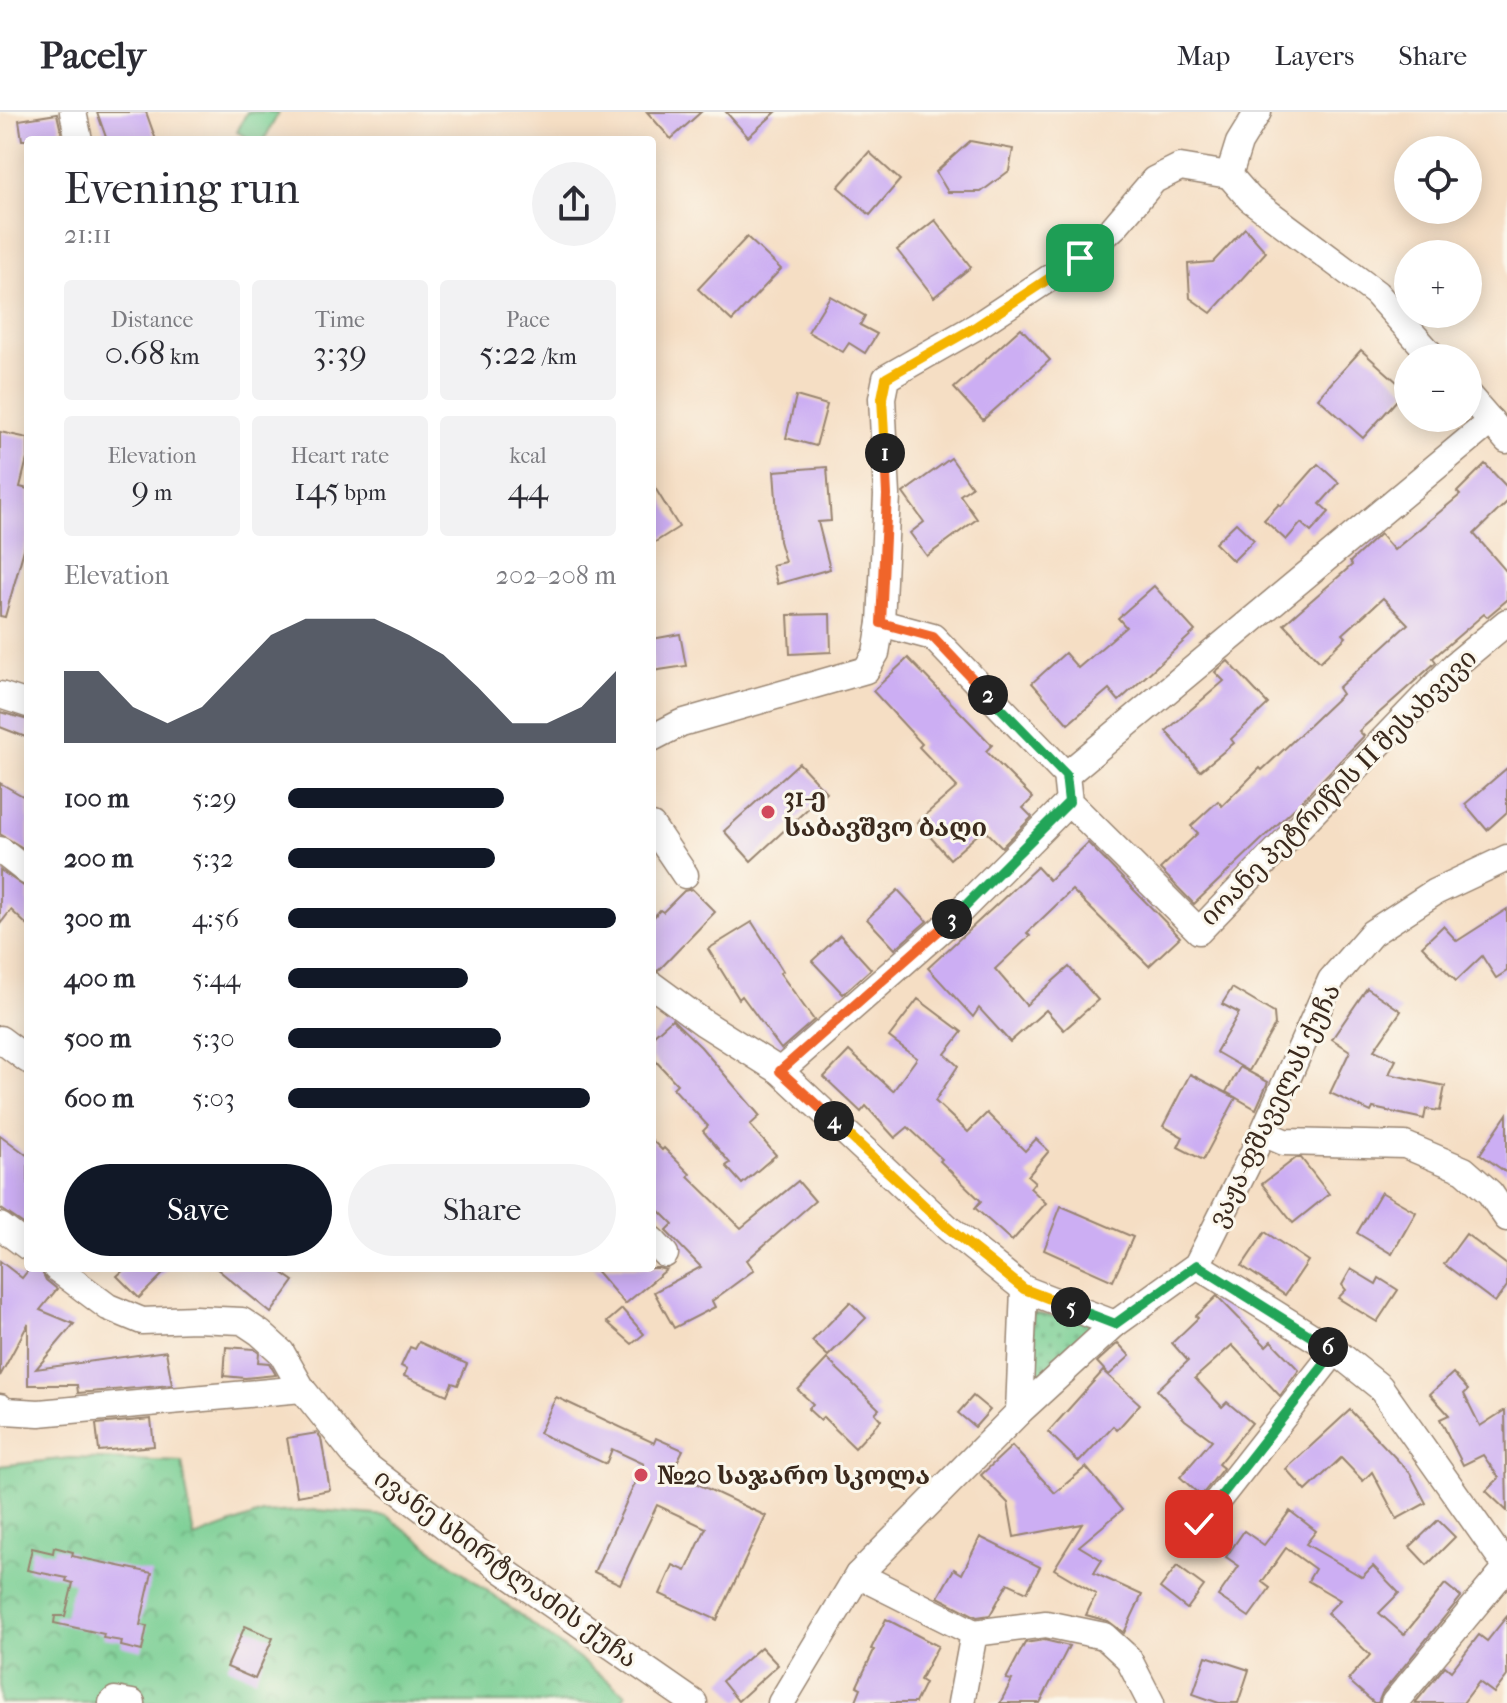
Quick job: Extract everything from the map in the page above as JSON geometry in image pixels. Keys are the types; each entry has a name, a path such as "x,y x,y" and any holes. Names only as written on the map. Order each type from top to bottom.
{"street":[{"path":"73,112 78,136"},
{"path":"1229,175 1239,143 1258,112"},
{"path":"656,736 681,723 866,670 876,653 881,623 887,495 882,398 886,378 977,326 1080,258 1114,227 1154,180 1180,167 1229,175 1250,199 1376,293 1422,344"},
{"path":"1066,775 1499,430 1482,411"},
{"name":"იოანე პეტრიწის II შესახვევი","path":"1069,802 1199,931 1455,665 1507,622"},
{"path":"780,1071 944,927 1069,802 1066,775 933,637 881,623"},
{"path":"0,695 24,703"},
{"path":"656,832 685,875"},
{"path":"0,850 24,869"},
{"name":"ვაჟა-ფშაველას ქუჩა","path":"781,1703 858,1575 1019,1412 1115,1324 1197,1265 1263,1133 1331,980 1372,933 1435,892 1507,858"},
{"path":"656,988 704,1023 780,1071 948,1228 1024,1289 1115,1324"},
{"path":"0,1039 24,1057"},
{"path":"1263,1133 1284,1142 1405,1145 1464,1170 1490,1193 1507,1218"},
{"path":"0,1226 24,1244"},
{"path":"1197,1265 1335,1351 1380,1387 1507,1567 1394,1703"},
{"name":"ივანე სხირტლაძის ქუჩა","path":"61,1272 108,1307 142,1321 242,1321 281,1352 302,1389 359,1460 501,1569 694,1703"},
{"path":"1019,1412 1024,1289"},
{"path":"1199,1524 1335,1351"},
{"path":"0,1407 5,1411 39,1413 302,1389"},
{"path":"858,1575 974,1633 1046,1624 1104,1636 1128,1658 1151,1703"},
{"path":"961,1703 974,1633"},
{"path":"112,1703 115,1700 132,1703"}],"green space":[{"path":"247,112 279,112 266,136 244,136 237,132"},
{"path":"1033,1313 1107,1325 1030,1389"},
{"path":"70,1458 182,1462 194,1538 262,1513 318,1510 387,1516 626,1694 620,1703 0,1703 0,1466"}],"building":[{"path":"97,112 146,112 155,136 106,136"},
{"path":"647,112 701,112 671,139"},
{"path":"726,112 776,112 748,137"},
{"path":"57,114 62,136 24,136 22,140 19,120"},
{"path":"970,141 1013,149 1009,171 981,192 948,192 936,172"},
{"path":"869,152 900,180 870,215 838,187"},
{"path":"935,220 971,267 934,297 897,250"},
{"path":"1245,228 1266,252 1211,313 1190,298 1188,264 1213,262"},
{"path":"747,237 781,269 732,321 698,289"},
{"path":"830,296 865,316 860,325 877,334 865,353 849,343 843,352 808,332"},
{"path":"1021,328 1050,360 983,420 954,388"},
{"path":"1361,350 1394,379 1394,403 1363,438 1318,398"},
{"path":"796,396 827,405 816,446 786,438"},
{"path":"0,432 24,437 24,471 20,487 24,488 24,549 5,617 0,616"},
{"path":"951,458 972,487 960,495 977,519 927,556 910,533 924,522 903,493"},
{"path":"1318,464 1339,483 1320,504 1329,512 1311,532 1301,523 1286,540 1264,520 1279,504 1281,506"},
{"path":"1485,464 1507,487 1507,502 1474,534 1507,572 1507,600 1487,617 1484,614 1433,658 1436,662 1359,731 1364,736 1299,804 1194,904 1160,869 1198,833 1191,826 1218,801 1222,806 1260,768 1262,770 1342,694 1338,688 1408,624 1383,598 1343,634 1346,637 1320,662 1284,624 1352,565 1350,562 1380,534 1394,550 1460,495 1457,492"},
{"path":"827,467 831,521 818,522 830,569 777,584 772,565 785,562 779,541 774,471"},
{"path":"656,490 679,527 656,541"},
{"path":"1236,523 1254,540 1233,561 1215,543"},
{"path":"1154,586 1195,631 1119,701 1109,689 1068,724 1032,683 1065,653 1078,668 1126,627 1118,618"},
{"path":"830,614 831,652 790,654 788,615"},
{"path":"680,634 686,666 656,670 656,638"},
{"path":"908,658 992,745 986,751 1033,798 1023,808 1032,817 1002,847 984,829 950,859 917,822 957,787 873,691"},
{"path":"1228,661 1268,704 1231,739 1234,743 1200,771 1166,731 1224,681 1215,672"},
{"path":"0,712 24,719 24,736 0,727"},
{"path":"799,763 826,792 751,861 724,831"},
{"path":"1507,768 1507,812 1487,830 1465,804"},
{"path":"0,783 24,797 24,849 0,834"},
{"path":"1088,843 1180,937 1149,966 1072,890 995,969 1026,1005 1069,967 1098,1000 1064,1030 1046,1010 1010,1042 979,1008 973,1017 928,968 1037,867 1049,880"},
{"path":"0,870 24,886 24,922 11,910 0,924"},
{"path":"692,889 715,912 656,970 656,914 660,910 663,912 684,891"},
{"path":"898,890 927,921 895,949 867,919"},
{"path":"1507,909 1507,971 1496,978 1482,956 1456,981 1422,946 1443,926 1457,941"},
{"path":"752,922 783,971 780,973 814,1020 781,1049 742,996 739,999 708,949"},
{"path":"840,935 871,969 843,994 812,961"},
{"path":"1232,988 1274,1013 1275,1025 1249,1071 1216,1052 1239,1013 1222,1004"},
{"path":"1367,988 1401,1011 1374,1050 1396,1060 1389,1074 1445,1086 1440,1111 1426,1109 1424,1119 1373,1108 1371,1112 1330,1093 1350,1051 1332,1039"},
{"path":"918,999 962,1032 945,1054 958,1066 935,1101 968,1132 987,1113 1025,1151 1036,1139 1049,1151 1028,1176 1035,1182 1030,1188 1046,1203 1012,1241 975,1208 981,1201 908,1127 895,1138 866,1106 861,1112 824,1077 849,1051 893,1091 917,1058 889,1037"},
{"path":"672,1019 701,1047 760,1116 750,1125 776,1155 742,1184 726,1166 730,1163 703,1131 708,1126 673,1088 677,1084 656,1061 656,1033"},
{"path":"1240,1067 1268,1082 1256,1109 1226,1092"},
{"path":"1190,1074 1236,1098 1203,1160 1178,1147 1183,1137 1163,1126"},
{"path":"1507,1114 1507,1173 1480,1154"},
{"path":"0,1135 24,1153 24,1224 0,1208"},
{"path":"656,1144 662,1150 664,1148 741,1228 798,1181 815,1201 747,1260 754,1270 712,1301 715,1307 674,1328 654,1292 701,1267 666,1231 673,1224 656,1207"},
{"path":"1296,1158 1301,1158 1329,1194 1293,1223 1262,1184"},
{"path":"1381,1192 1416,1212 1392,1254 1357,1233"},
{"path":"1061,1206 1133,1237 1113,1281 1044,1250"},
{"path":"1265,1232 1308,1261 1285,1295 1242,1266"},
{"path":"1466,1234 1507,1265 1507,1286 1495,1302 1444,1264"},
{"path":"0,1261 22,1278 27,1272 42,1272 57,1289 40,1310 74,1324 36,1369 166,1351 172,1385 78,1393 77,1385 28,1385 28,1324 0,1376"},
{"path":"1351,1269 1376,1284 1379,1278 1398,1290 1377,1322 1338,1298 1346,1290 1342,1285"},
{"path":"666,1270 625,1304 597,1272"},
{"path":"122,1272 165,1272 139,1298 117,1276"},
{"path":"221,1272 281,1272 294,1281 271,1313"},
{"path":"1217,1296 1266,1346 1271,1341 1299,1370 1280,1396 1232,1345 1195,1378 1222,1407 1227,1402 1252,1423 1218,1464 1223,1468 1201,1496 1180,1477 1212,1440 1185,1420 1157,1390 1188,1361 1172,1343"},
{"path":"850,1302 866,1318 828,1356 812,1341"},
{"path":"622,1309 644,1334 632,1344 607,1322"},
{"path":"419,1342 467,1364 458,1385 452,1383 447,1395 404,1376 407,1369 401,1366 410,1347 415,1349"},
{"path":"1118,1343 1130,1356 1109,1375 1097,1362"},
{"path":"226,1347 254,1349 259,1353 258,1362 269,1363 276,1375 245,1378 224,1376"},
{"path":"827,1359 879,1409 875,1413 881,1420 855,1448 823,1417 820,1420 808,1409 813,1404 798,1390"},
{"path":"1103,1371 1140,1404 1117,1430 1113,1426 1079,1462 1048,1432"},
{"path":"1453,1373 1468,1390 1464,1394 1480,1426 1505,1410 1507,1511 1486,1491 1499,1478 1483,1455 1463,1465 1440,1419 1449,1415 1430,1394"},
{"path":"973,1396 990,1410 975,1427 958,1413"},
{"path":"556,1397 654,1443 656,1438 683,1450 672,1472 766,1516 717,1620 660,1594 673,1565 686,1571 706,1528 657,1505 620,1584 594,1572 644,1464 612,1449 606,1464 539,1433"},
{"path":"1350,1410 1410,1473 1426,1503 1397,1519 1372,1472 1363,1481 1341,1458 1306,1491 1286,1469"},
{"path":"151,1419 154,1446 99,1451 96,1424"},
{"path":"317,1433 321,1438 330,1490 297,1496 287,1438"},
{"path":"1012,1446 1055,1493 1086,1467 1122,1510 1079,1546 1102,1560 1094,1573 1142,1595 1124,1633 1108,1621 1086,1615 1096,1594 1054,1569 1082,1524 1014,1537 1008,1503 981,1475"},
{"path":"1290,1511 1316,1531 1306,1544 1362,1577 1373,1566 1399,1593 1379,1613 1404,1635 1445,1584 1461,1597 1382,1693 1378,1703 1374,1703 1348,1680 1370,1655 1327,1613 1340,1600 1308,1581 1315,1569 1286,1548 1262,1582 1270,1588 1249,1617 1218,1596 1239,1566 1226,1557 1244,1531 1264,1545"},
{"path":"1438,1520 1455,1537 1427,1565 1410,1547"},
{"path":"980,1537 1040,1567 1027,1592 1008,1583 990,1615 977,1617 938,1597 954,1569 962,1574"},
{"path":"54,1547 73,1552 72,1556 152,1573 140,1625 147,1626 142,1651 121,1646 122,1641 103,1638 104,1634 54,1623 55,1616 65,1616 73,1583 66,1581 67,1578 27,1570 32,1548 53,1553"},
{"path":"1177,1566 1204,1586 1187,1609 1160,1588"},
{"path":"1507,1616 1507,1676 1494,1693 1479,1682 1463,1703 1415,1703 1445,1666 1451,1671 1479,1635 1487,1641"},
{"path":"886,1619 938,1646 920,1680 925,1683 915,1703 855,1703 861,1688 857,1686"},
{"path":"245,1626 273,1638 255,1679 227,1667"},
{"path":"1044,1640 1069,1646 1040,1703 1000,1703 1012,1680 1006,1679 1025,1643"},
{"path":"761,1647 778,1665 738,1701 722,1681"},
{"path":"1206,1656 1249,1670 1238,1703 1219,1703 1193,1694"}],"place":[{"name":"31-ე საბავშვო ბაღი","path":"768,812"},
{"name":"№20 საჯარო სკოლა","path":"641,1475"}],"route":[{"path":"1080,258 977,326 886,378 882,398 887,495 881,623 933,637 1066,775 1069,802 944,927 780,1071 948,1228 1024,1289 1115,1324 1197,1265 1335,1351 1199,1524"}]}
